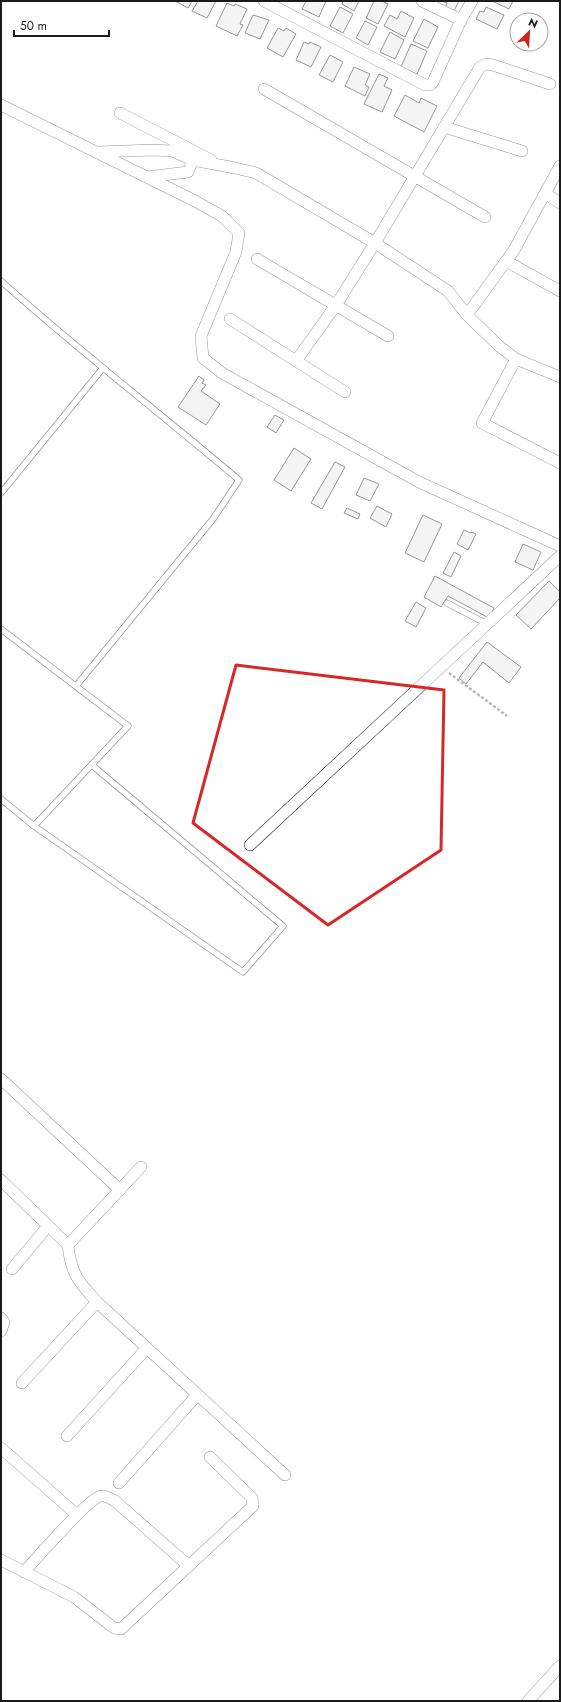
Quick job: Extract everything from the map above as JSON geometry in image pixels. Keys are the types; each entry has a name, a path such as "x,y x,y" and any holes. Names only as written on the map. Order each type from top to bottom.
{"street":[{"path":"264,1 425,85 430,85 433,82 461,20 472,1"},
{"path":"422,1 461,20"},
{"path":"296,361 336,305 375,243 413,176 480,67 486,64 550,84"},
{"path":"264,89 485,217"},
{"path":"1,105 195,200 222,216 239,233 236,252 201,336 203,358 222,373 419,482 560,546"},
{"path":"120,113 222,166"},
{"path":"444,127 522,151"},
{"path":"96,152 152,150 172,151 192,160 235,168 256,174 375,243 448,291 467,315 499,346 516,359 560,377"},
{"path":"148,177 188,172 192,160"},
{"path":"467,315 506,260 546,194 560,166"},
{"path":"546,194 560,203"},
{"path":"257,259 388,336"},
{"path":"506,260 560,291"},
{"path":"230,319 345,392"},
{"path":"516,359 482,423 560,463"},
{"path":"250,846 560,556"},
{"path":"1,1078 120,1190"},
{"path":"68,1245 141,1167"},
{"path":"1,1180 68,1245 70,1263 74,1273 80,1283 97,1302 285,1475"},
{"path":"12,1269 48,1226"},
{"path":"22,1383 97,1302"},
{"path":"1,1318 4,1322 1,1331"},
{"path":"67,1436 147,1348"},
{"path":"119,1483 198,1395"},
{"path":"1,1448 77,1515"},
{"path":"1,1560 74,1597 114,1628 121,1629 253,1506 252,1498 210,1457"},
{"path":"24,1572 77,1515 97,1497 106,1496 115,1501 189,1566"},
{"path":"528,1701 560,1666"}],"lane":[{"path":"1,280 57,331 239,480 213,519 76,686"},
{"path":"1,493 103,368"},
{"path":"447,603 487,624"},
{"path":"1,629 128,726 93,766 34,826"},
{"path":"1,799 34,826 243,972 284,926 93,766"}],"path":[{"path":"441,667 507,716"}],"highlighted area":[{"path":"236,665 444,690 441,850 328,925 193,823"}],"building":[{"path":"175,1 192,1 188,8"},
{"path":"198,1 216,1 207,18 192,11"},
{"path":"306,1 326,1 319,17 302,9"},
{"path":"343,1 359,1 354,11 342,4"},
{"path":"374,1 382,1 388,4 378,24 366,18"},
{"path":"441,1 459,1 454,11 445,7 447,3"},
{"path":"492,1 513,1 509,9"},
{"path":"227,3 234,6 235,4 247,9 240,24 243,25 237,36 216,26"},
{"path":"340,7 353,14 343,33 330,26"},
{"path":"486,7 504,15 497,29 476,19 480,11 484,12"},
{"path":"401,11 414,18 405,37 384,26 390,15 397,19"},
{"path":"253,15 269,20 260,39 245,33"},
{"path":"424,19 438,27 428,48 413,41"},
{"path":"365,21 377,27 368,45 356,38"},
{"path":"278,28 284,31 286,28 296,34 283,57 267,48"},
{"path":"390,32 404,40 395,59 380,52"},
{"path":"304,42 309,44 310,42 321,47 311,67 296,60"},
{"path":"411,44 427,51 417,74 401,67"},
{"path":"330,55 343,62 333,82 319,75"},
{"path":"354,67 370,74 365,85 369,87 365,96 345,86"},
{"path":"379,74 388,78 384,86 392,90 382,112 364,104"},
{"path":"405,95 419,103 421,98 437,106 424,132 394,116"},
{"path":"199,376 204,380 202,383 206,385 201,391 220,404 206,425 178,407"},
{"path":"275,415 284,420 276,433 267,427"},
{"path":"294,448 311,459 291,491 274,480"},
{"path":"335,462 345,467 322,509 311,503"},
{"path":"364,478 379,484 370,501 356,495"},
{"path":"377,506 392,514 386,527 370,518"},
{"path":"347,508 360,514 358,519 344,513"},
{"path":"423,515 442,524 424,562 405,553"},
{"path":"464,530 476,534 468,550 457,544"},
{"path":"523,544 541,552 533,570 515,562"},
{"path":"454,552 461,556 451,577 443,573"},
{"path":"435,576 494,608 489,618 448,596 441,607 424,597"},
{"path":"549,581 560,592 560,598 531,629 516,615"},
{"path":"416,602 426,608 416,627 405,621"},
{"path":"487,642 521,667 509,683 483,662 466,684 459,678"}]}
